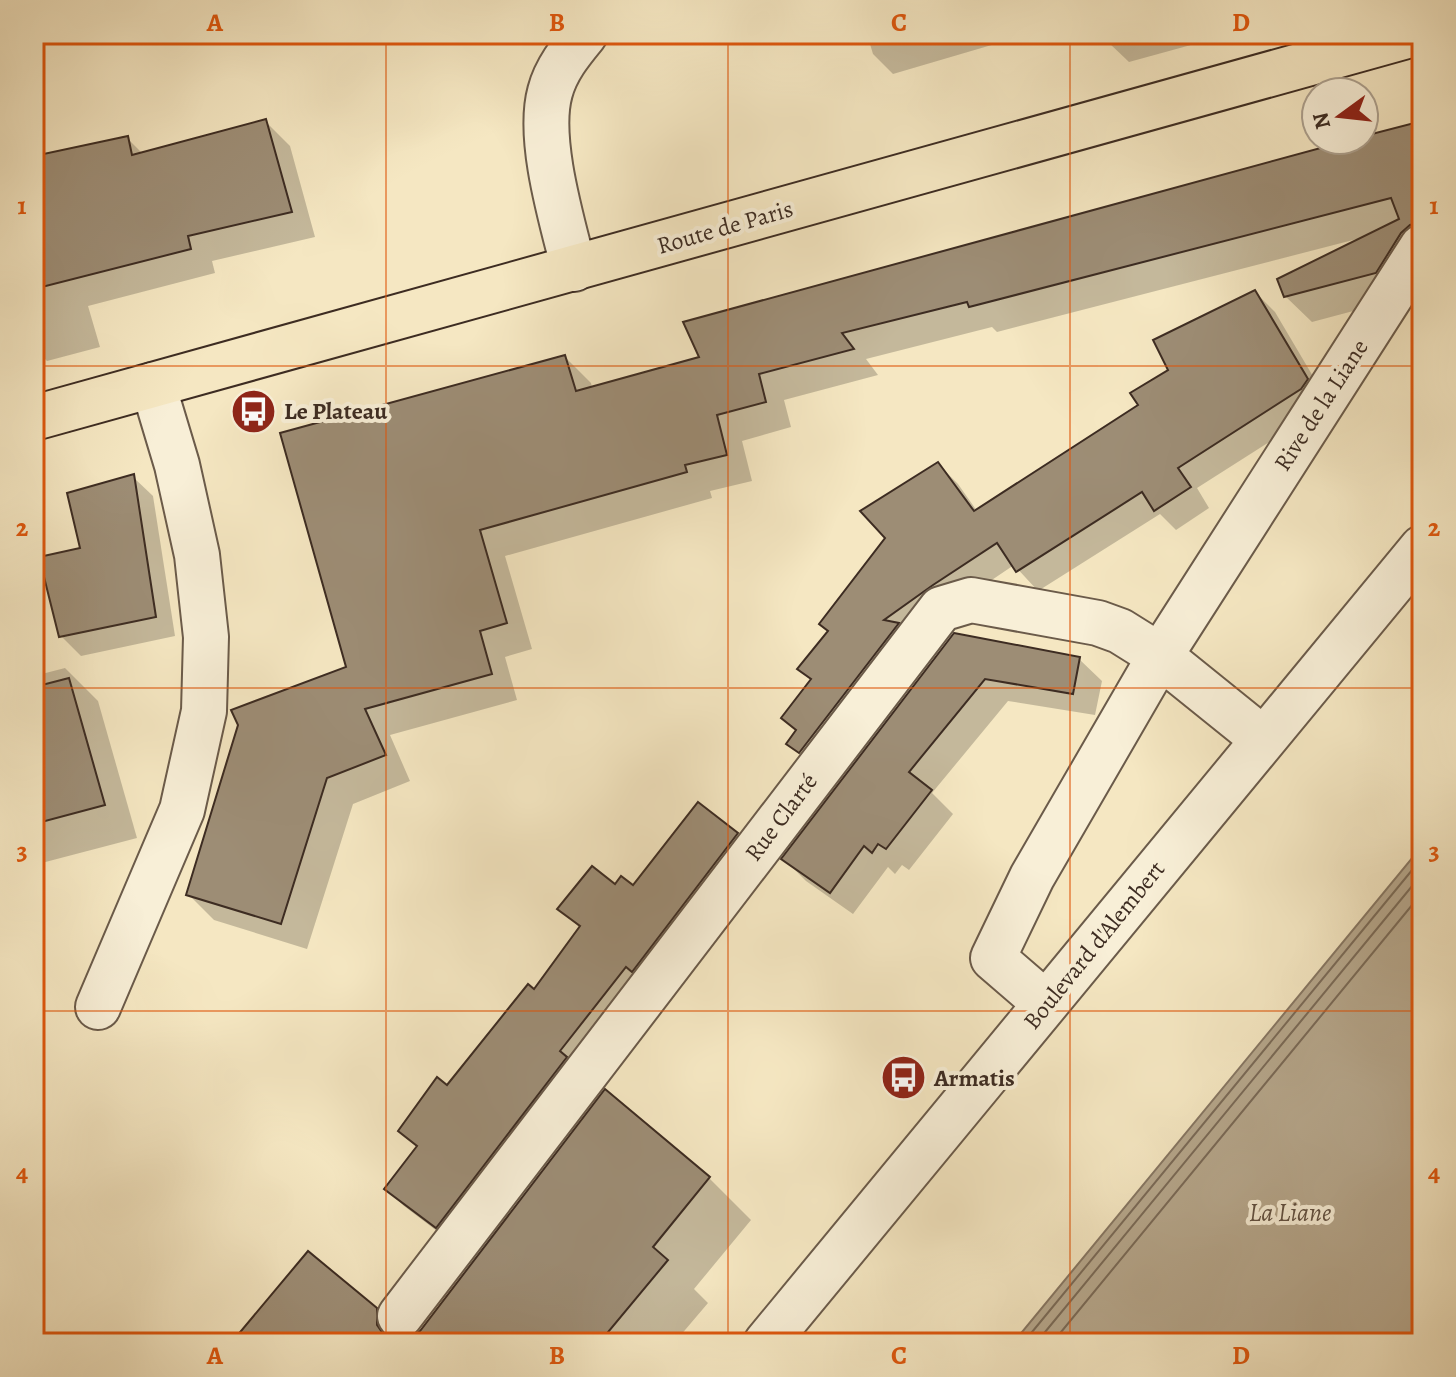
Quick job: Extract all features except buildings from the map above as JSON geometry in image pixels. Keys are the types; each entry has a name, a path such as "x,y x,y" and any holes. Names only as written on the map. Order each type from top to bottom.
{"main road":[{"name":"Route de Paris","path":"34,418 1414,34"}],"street":[{"path":"574,269 551,165 548,113 549,92 557,74 585,34"},
{"name":"Rive de la Liane","path":"1045,1003 993,958 1032,877 1160,656 1422,247"},
{"path":"98,1007 182,810 204,711 206,637 197,555 177,465 153,385"},
{"name":"Boulevard d'Alembert","path":"766,1343 1422,548"},
{"name":"Rue Clarté","path":"400,1316 941,609 971,600 1098,623 1120,631 1160,656 1263,739"}],"water":[{"name":"La Liane","path":"1422,846 1422,1343 1013,1343"}],"place":[{"name":"Le Plateau","path":"253,411"},
{"name":"Armatis","path":"903,1078"}]}
